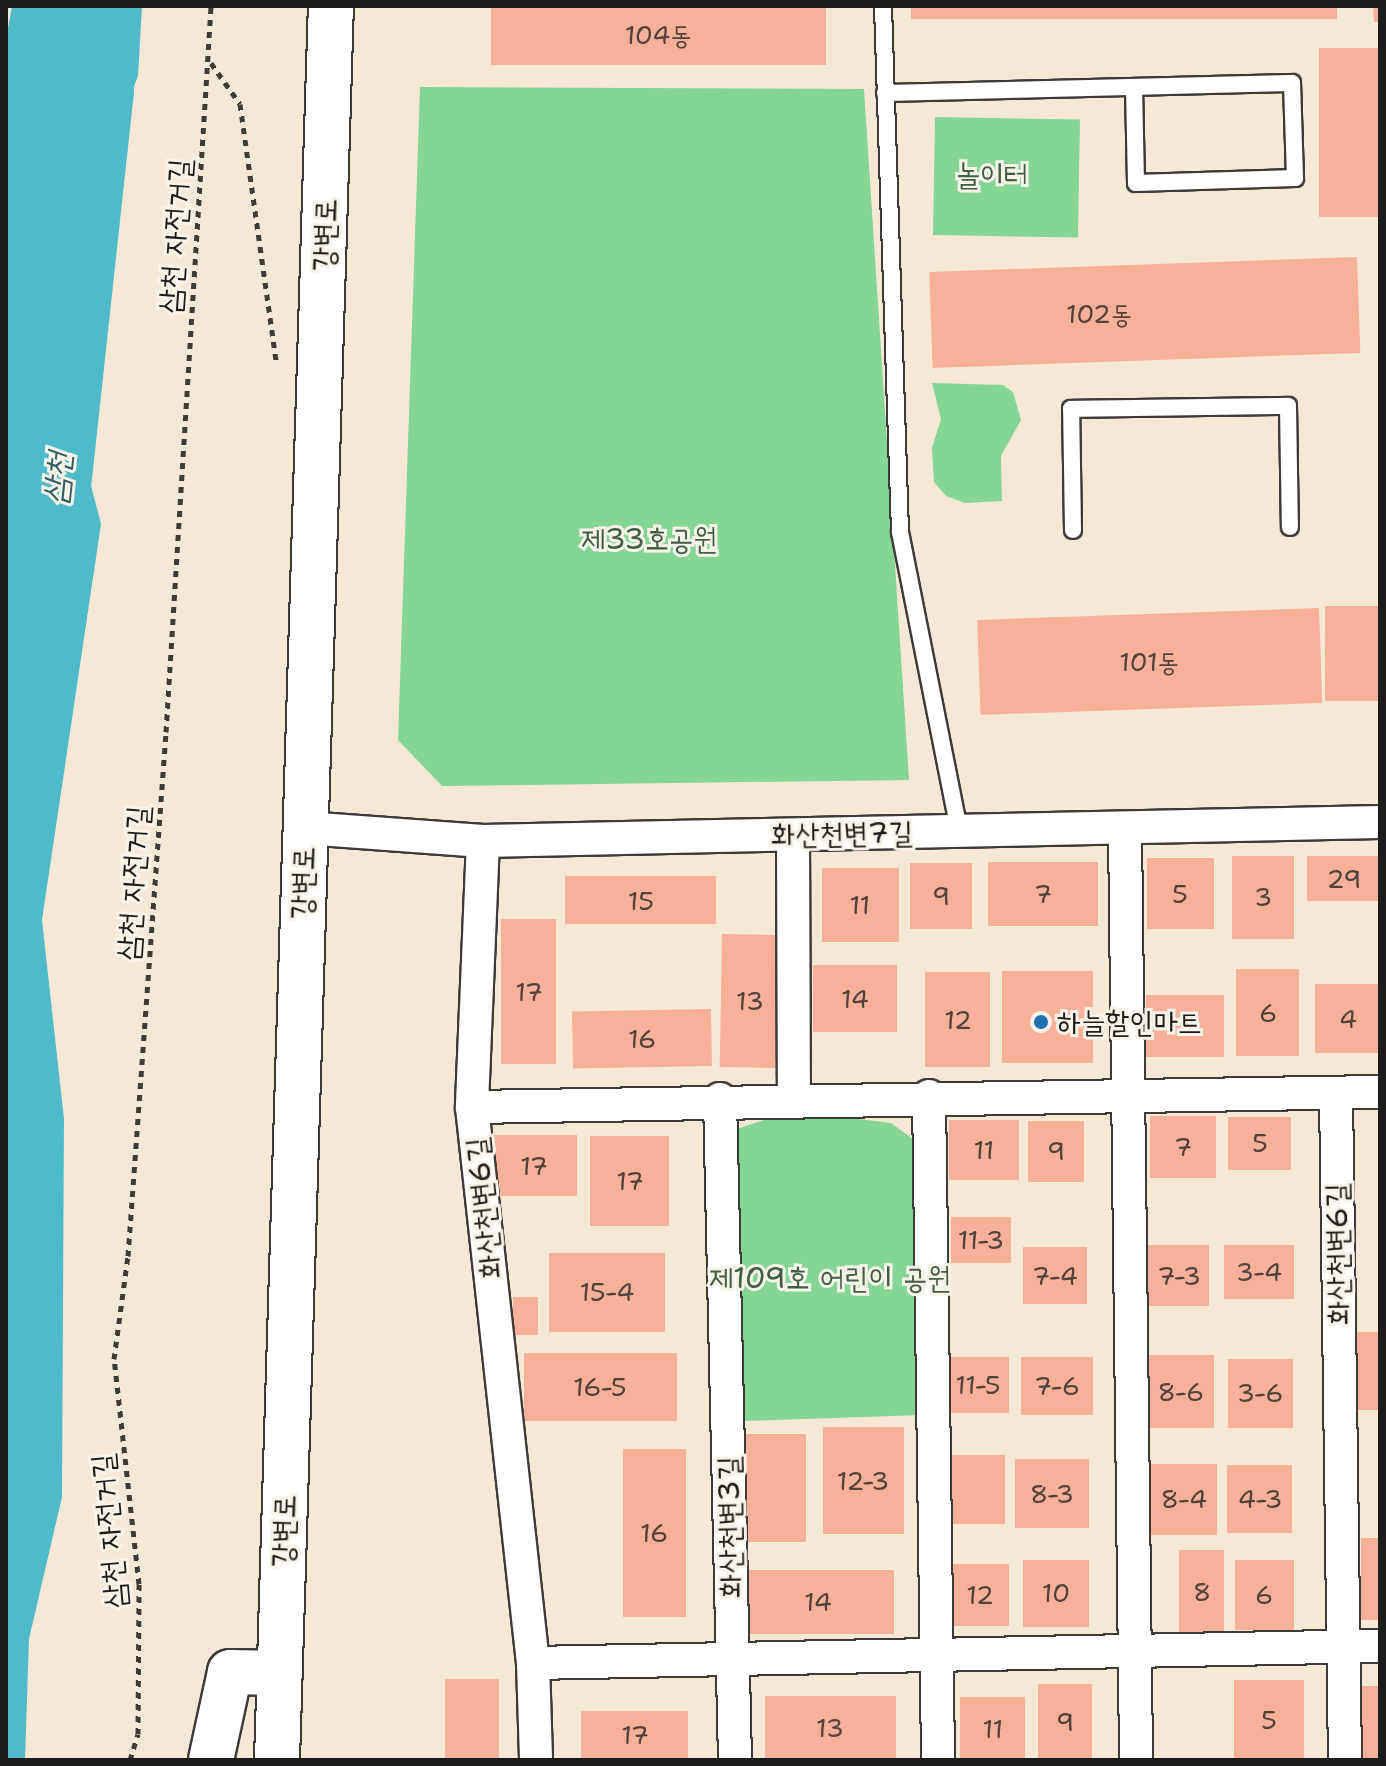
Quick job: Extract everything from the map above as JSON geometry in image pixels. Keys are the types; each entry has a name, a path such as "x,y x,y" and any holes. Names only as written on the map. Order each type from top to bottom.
{"street":[{"name":"강변로","path":"277,1760 331,6"},
{"name":"화산천변7길","path":"305,828 483,841 1380,822"},
{"path":"1125,828 1136,1760"},
{"path":"793,835 794,1098"},
{"path":"472,1107 483,841"},
{"name":"화산천변6길","path":"533,1663 472,1107 720,1099 1380,1092"},
{"name":"화산천변6길","path":"1336,1093 1344,1647"},
{"path":"929,1096 938,1760"},
{"name":"화산천변3길","path":"720,1099 735,1760"},
{"path":"536,1760 533,1663 1380,1646"},
{"path":"1344,1647 1345,1760"},
{"path":"211,1760 230,1672 280,1673"}],"lane":[{"path":"883,6 900,532 959,831"},
{"path":"885,93 1292,83 1295,178 1136,183 1134,87"},
{"path":"1073,530 1071,409 1288,406 1290,527"}],"path":[{"name":"삼천 자전거길","path":"130,1760 138,1734 139,1584 114,1359 128,1256 160,812 211,6"},
{"path":"209,61 240,104 279,386 319,403"}],"green space":[{"name":"제33호공원","path":"420,87 864,89 909,780 442,786 398,740"},
{"name":"놀이터","path":"935,117 1080,120 1078,238 933,235"},
{"path":"932,383 1003,385 1013,392 1021,420 1001,456 1002,501 965,503 946,496 934,482 932,448 941,419"},
{"name":"제109호 어린이 공원","path":"834,1116 891,1123 917,1142 921,1415 744,1421 737,1129 773,1117"}],"water":[{"path":"12,6 142,6 138,76 46,311 101,524 42,920 64,1119 62,1497 29,1639 25,1760 6,1760 6,39"}],"building":[{"path":"491,6 826,6 826,65 491,65"},
{"path":"911,6 1337,6 1337,19 911,19"},
{"path":"1373,6 1380,6 1380,22 1374,22"},
{"path":"1319,48 1380,48 1380,217 1319,217"},
{"path":"1357,257 1360,353 933,368 929,272"},
{"path":"1325,606 1380,606 1380,701 1325,701"},
{"path":"1319,608 1322,703 981,715 977,620"},
{"path":"1232,856 1294,856 1294,939 1232,939"},
{"path":"1307,856 1380,856 1380,901 1307,901"},
{"path":"1147,858 1214,858 1214,929 1147,929"},
{"path":"988,862 1098,862 1098,926 988,926"},
{"path":"910,863 972,863 972,929 910,929"},
{"path":"822,868 899,868 899,942 822,942"},
{"path":"565,876 716,876 716,924 565,924"},
{"path":"501,919 556,919 556,1064 501,1064"},
{"path":"722,934 780,935 778,1068 720,1067"},
{"path":"813,965 897,965 897,1032 813,1032"},
{"path":"1236,969 1299,969 1299,1056 1236,1056"},
{"path":"1002,971 1093,971 1093,1063 1002,1063"},
{"path":"925,972 990,972 990,1067 925,1067"},
{"path":"1315,984 1380,984 1380,1053 1315,1053"},
{"path":"1146,995 1224,995 1224,1057 1146,1057"},
{"path":"711,1009 712,1066 573,1068 572,1011"},
{"path":"1150,1116 1216,1116 1216,1178 1150,1178"},
{"path":"1228,1117 1291,1117 1291,1170 1228,1170"},
{"path":"949,1120 1019,1120 1019,1180 949,1180"},
{"path":"1028,1121 1084,1121 1084,1182 1028,1182"},
{"path":"491,1135 577,1135 577,1196 491,1196"},
{"path":"590,1136 669,1136 669,1226 590,1226"},
{"path":"951,1217 1011,1217 1011,1263 951,1263"},
{"path":"1148,1245 1209,1245 1209,1306 1148,1306"},
{"path":"1224,1245 1294,1245 1294,1299 1224,1299"},
{"path":"1023,1247 1087,1247 1087,1304 1023,1304"},
{"path":"549,1253 665,1253 665,1332 549,1332"},
{"path":"513,1297 538,1297 538,1335 513,1335"},
{"path":"1357,1332 1380,1332 1380,1410 1357,1410"},
{"path":"524,1353 677,1353 677,1421 524,1421"},
{"path":"1148,1355 1214,1355 1214,1428 1148,1428"},
{"path":"947,1357 1009,1357 1009,1413 947,1413"},
{"path":"1021,1357 1093,1357 1093,1415 1021,1415"},
{"path":"1228,1359 1293,1359 1293,1428 1228,1428"},
{"path":"823,1427 904,1427 904,1534 823,1534"},
{"path":"743,1434 806,1434 806,1542 743,1542"},
{"path":"623,1449 686,1449 686,1617 623,1617"},
{"path":"949,1455 1005,1455 1005,1524 949,1524"},
{"path":"1015,1459 1089,1459 1089,1528 1015,1528"},
{"path":"1150,1464 1217,1464 1217,1535 1150,1535"},
{"path":"1227,1465 1292,1465 1292,1533 1227,1533"},
{"path":"1361,1538 1380,1538 1380,1620 1361,1620"},
{"path":"1179,1550 1224,1550 1224,1634 1179,1634"},
{"path":"1023,1560 1089,1560 1089,1627 1023,1627"},
{"path":"1235,1560 1294,1560 1294,1630 1235,1630"},
{"path":"952,1564 1009,1564 1009,1626 952,1626"},
{"path":"743,1570 894,1570 894,1634 743,1634"},
{"path":"445,1679 499,1679 499,1760 445,1760"},
{"path":"1234,1680 1304,1680 1304,1760 1234,1760"},
{"path":"1038,1684 1092,1684 1092,1760 1038,1760"},
{"path":"1358,1686 1380,1686 1380,1760 1358,1760"},
{"path":"765,1696 896,1696 896,1760 765,1760"},
{"path":"960,1697 1025,1697 1025,1760 960,1760"},
{"path":"581,1711 688,1711 688,1760 581,1760"}],"waterway":[{"name":"삼천","path":"56,486 99,90 95,6"}],"place":[{"name":"하늘할인마트","path":"1041,1022"}]}
